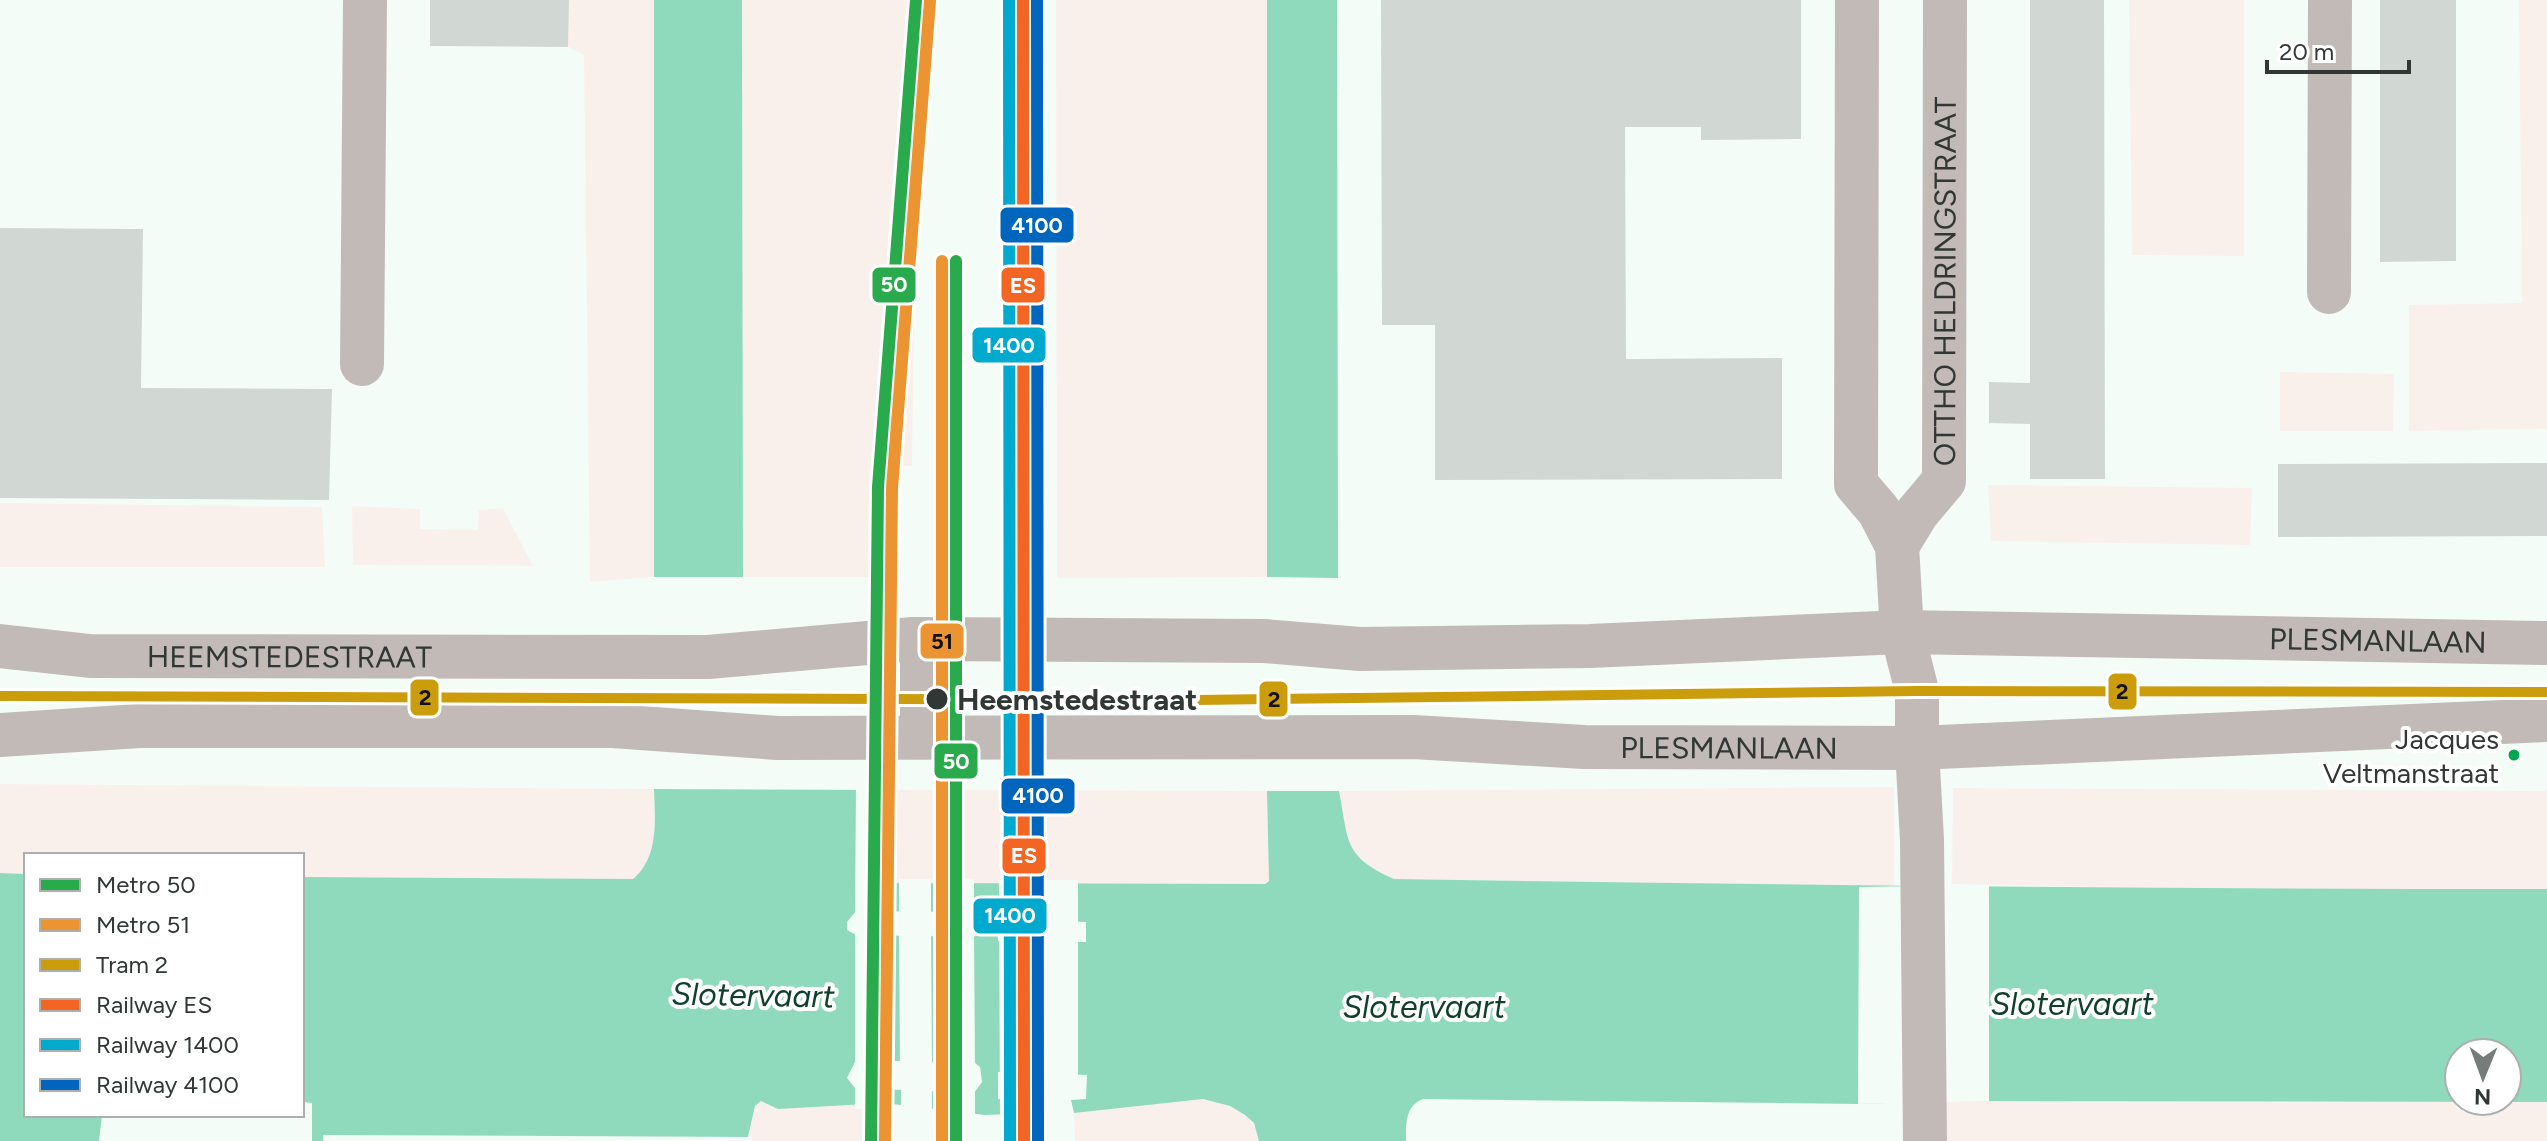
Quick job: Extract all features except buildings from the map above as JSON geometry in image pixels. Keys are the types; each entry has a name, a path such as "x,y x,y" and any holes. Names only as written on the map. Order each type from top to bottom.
{"street":[{"path":"362,364 365,0"},
{"path":"1857,0 1856,484 1879,511 1897,546 1902,632 1917,691 1922,840 1924,1140"},
{"name":"OTTHO HELDRINGSTRAAT","path":"1897,546 1917,513 1944,481 1945,0"},
{"path":"2329,292 2330,0"},
{"name":"PLESMANLAAN","path":"917,639 1264,641 1360,649 1590,646 1902,632 2547,643"},
{"path":"0,735 139,726 613,726 777,738 916,737 917,639"},
{"name":"HEEMSTEDESTRAAT","path":"0,646 90,656 708,657 917,639"},
{"name":"PLESMANLAAN","path":"916,737 1413,737 1584,747 1917,748 2547,720"}],"shaded area":[{"path":"567,0 654,0 654,577 590,582 584,55 567,46"},
{"path":"742,0 918,0 912,466 892,466 892,577 743,577"},
{"path":"1056,0 1267,0 1267,577 1057,578"},
{"path":"2129,0 2244,0 2244,256 2132,255"},
{"path":"2519,0 2547,0 2547,429 2409,431 2409,305 2522,303"},
{"path":"2280,372 2394,374 2393,431 2280,431"},
{"path":"1988,485 2252,488 2250,545 1991,541"},
{"path":"0,503 322,507 325,567 0,567"},
{"path":"352,506 420,509 420,529 478,530 479,510 503,508 533,566 353,565"},
{"path":"0,784 654,789 654,838 647,860 633,879 304,877 304,853 24,853 24,874 0,873"},
{"path":"1894,787 1894,887 1394,879 1365,863 1351,846 1339,791"},
{"path":"1953,788 2547,791 2547,889 2202,889 1952,884"},
{"path":"890,790 1267,791 1269,881 1265,884 890,883"},
{"path":"1203,1099 1239,1111 1252,1123 1259,1141 1075,1141 1074,1113"},
{"path":"761,1100 884,1103 886,1141 748,1141 755,1106"},
{"path":"1946,1101 2443,1102 2443,1117 2523,1117 2523,1102 2547,1102 2547,1141 1947,1141"}],"water":[{"path":"654,0 742,0 743,577 654,577"},
{"path":"1267,0 1337,0 1338,578 1267,577"},
{"name":"Slotervaart","path":"654,789 890,790 890,883 1265,884 1269,881 1267,791 1339,791 1351,846 1365,863 1394,879 2547,889 2547,1102 2523,1102 2523,1037 2443,1037 2443,1102 1946,1101 1858,1104 1423,1099 1410,1111 1406,1141 1259,1141 1254,1123 1230,1106 1203,1099 1074,1113 1071,1100 1086,1099 1087,1075 998,1072 998,1099 1034,1099 1035,1113 985,1115 884,1103 778,1109 761,1101 755,1106 747,1141 312,1141 312,1103 304,1102 304,877 633,879 647,860 654,838","holes":["856,911 974,912 983,917 981,928 974,937 856,935 847,930 847,922","997,919 1086,922 1086,942 998,941","856,1060 975,1063 980,1067 982,1082 974,1093 855,1088 847,1078"]},
{"path":"0,873 24,874 24,1117 102,1117 99,1141 0,1141"}],"pier":[{"path":"856,786 891,786 894,789 893,915 855,917"},
{"path":"899,879 931,879 931,915 899,915"},
{"path":"937,879 974,879 974,917 937,916"},
{"path":"999,880 1078,880 1078,925 1001,923 1002,937 1078,938 1078,1079 1002,1076 1002,1095 1037,1096 1039,1114 1036,1117 1000,1118"},
{"path":"1989,885 1989,1101 1858,1104 1859,887"},
{"path":"855,930 893,931 892,1066 858,1065 855,1070"},
{"path":"899,931 931,932 932,1067 900,1066"},
{"path":"937,932 974,932 975,1068 937,1067"},
{"path":"855,1083 891,1086 891,1108 855,1109"},
{"path":"901,1086 932,1087 932,1113 901,1109"},
{"path":"937,1088 975,1088 975,1117 938,1113"},
{"path":"323,1135 752,1137 752,1141 323,1141"}],"metro line":[{"name":"50","path":"871,1141 878,487 916,0"},
{"name":"51","path":"885,1141 892,488 930,1"},
{"name":"51","path":"942,261 942,1141"},
{"name":"50","path":"956,261 956,1141"}],"tram line":[{"name":"2","path":"0,696 1196,700 1917,691 2547,692"}],"rail line":[{"name":"1400","path":"1009,0 1010,1141"},
{"name":"ES","path":"1023,0 1024,1141"},
{"name":"4100","path":"1037,0 1038,1141"}],"place":[{"name":"Heemstedestraat","path":"937,699"},
{"name":"Jacques Veltmanstraat","path":"2514,755"}]}
